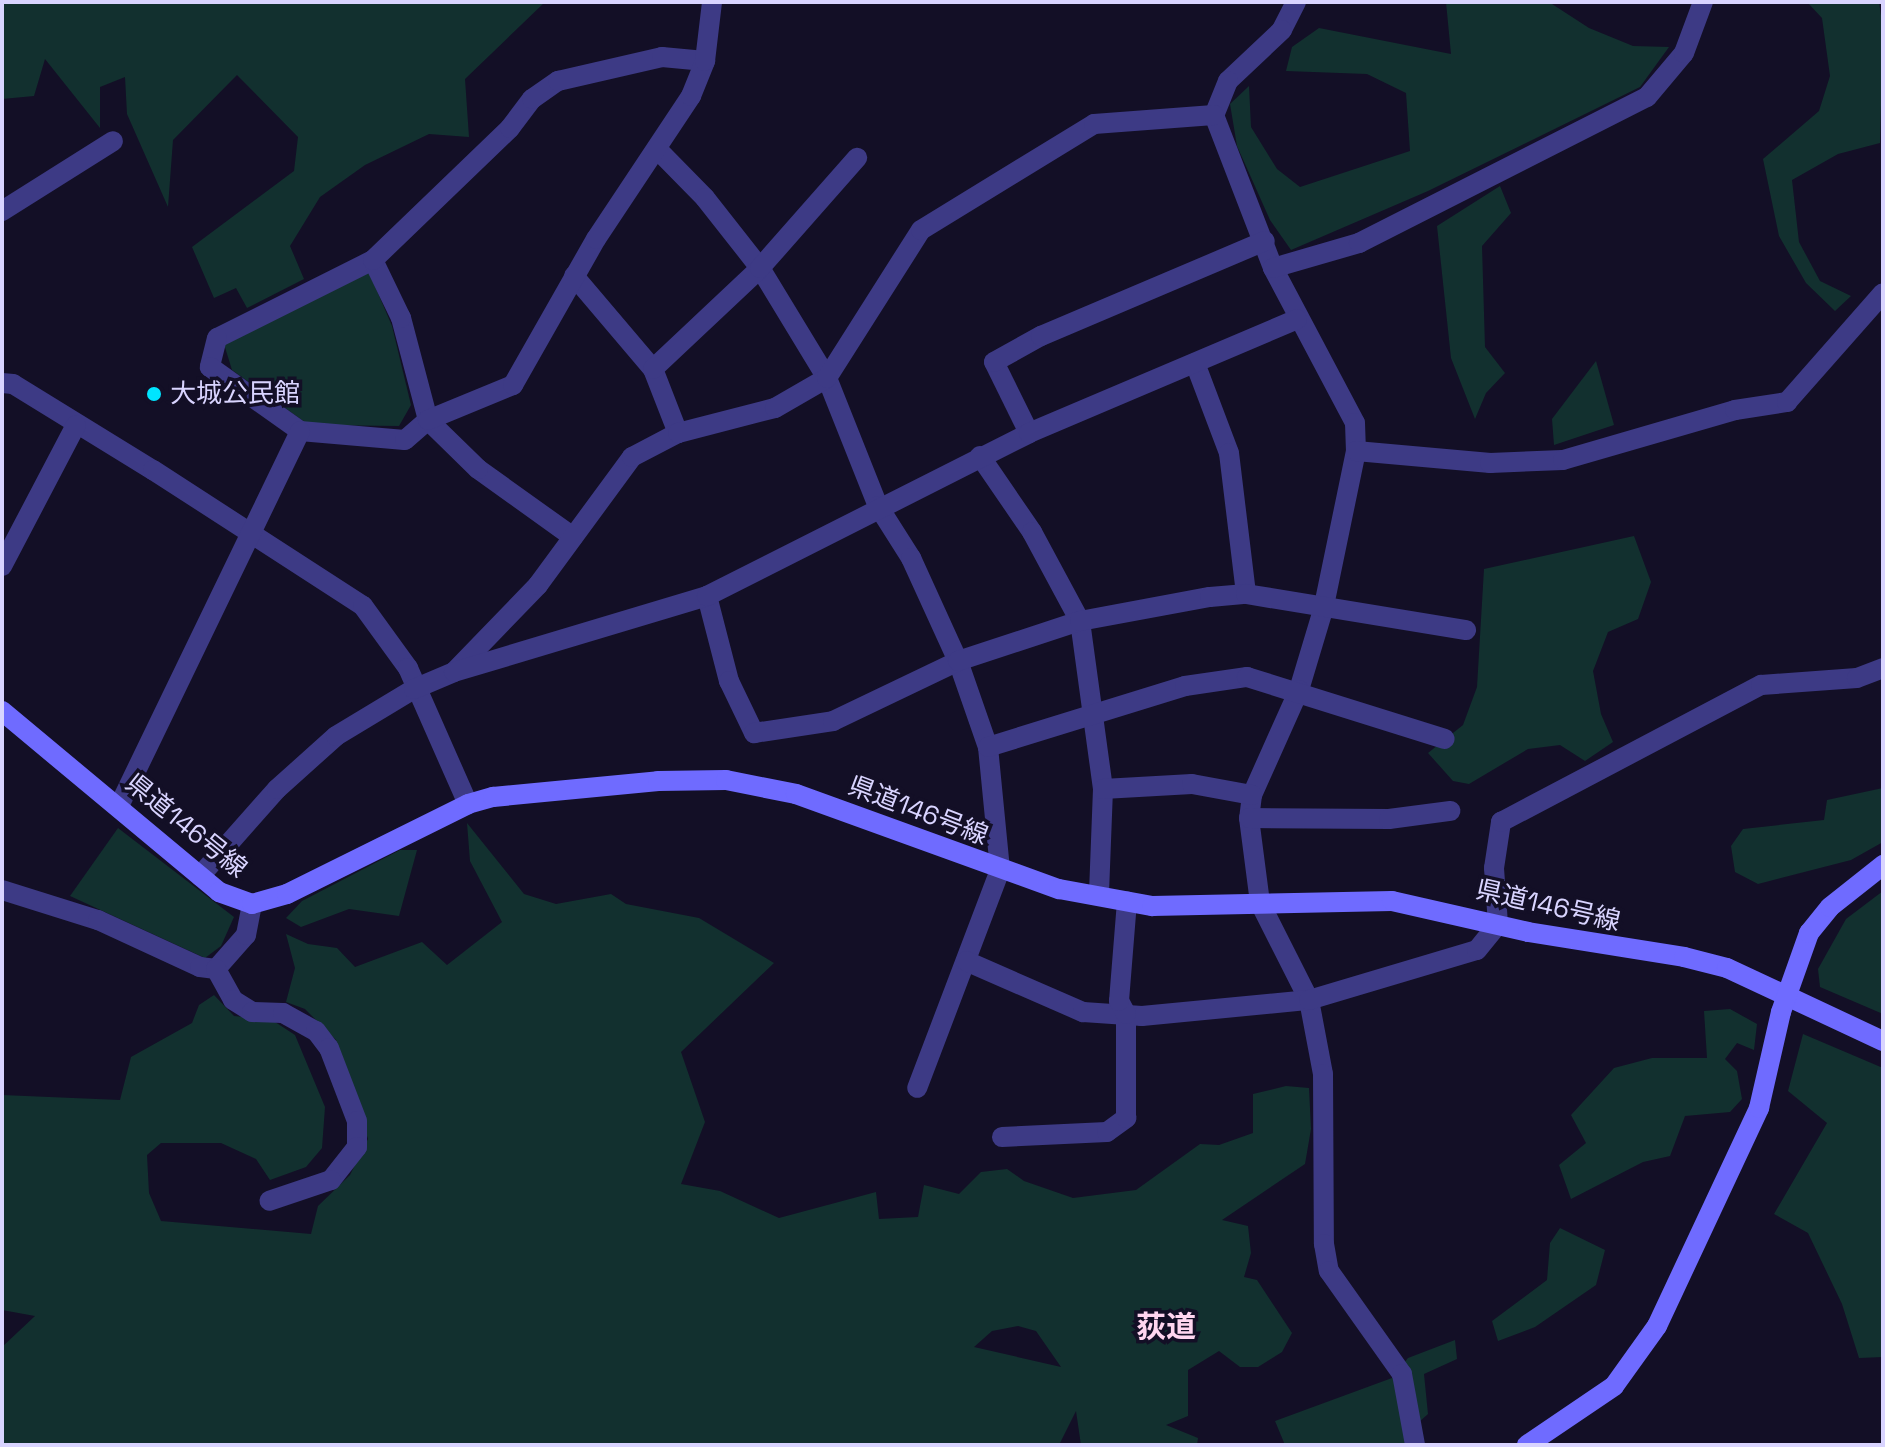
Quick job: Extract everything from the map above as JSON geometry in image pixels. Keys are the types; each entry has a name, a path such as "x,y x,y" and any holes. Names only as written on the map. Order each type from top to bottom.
{"main road":[{"name":"県道146号線","path":"2,711 219,892 252,904 287,894 468,804 643,782 726,780 808,798 1000,870 1127,901 1166,906 1392,901 1498,924 1684,957 1727,968 1883,1041"},
{"path":"1527,1445 1614,1386 1665,1313 1759,1108 1786,994 1809,933 1841,897 1883,865"}],"street":[{"path":"705,61 662,57 558,81 532,99 510,128 373,260 217,338 210,367 300,431 405,440 428,420 513,385 574,276 691,96 705,61 712,2"},
{"path":"1296,2 1282,30 1228,81 1214,115 1273,268 1297,319 1355,423 1356,451 1323,610 1299,690 1252,795 1249,818 1260,903 1309,1000 1323,1074 1324,1244 1329,1271 1402,1374 1415,1445"},
{"path":"1273,268 1359,243 1647,97 1684,53 1703,2"},
{"path":"454,672 538,585 632,457 678,433 775,408 827,378 921,230 1094,124 1214,115"},
{"path":"2,211 113,141"},
{"path":"658,150 705,198 760,268 827,378 878,506 911,558 958,661 988,747 1000,870 917,1088"},
{"path":"653,369 760,268 857,158"},
{"path":"1029,433 994,362 1041,336 1265,241"},
{"path":"373,260 401,318 428,420 478,469 573,537"},
{"path":"574,276 653,369 678,433"},
{"path":"1356,451 1490,463 1563,460 1735,410 1787,402 1883,293"},
{"path":"200,876 277,789 336,736 414,689 454,672 707,596 828,539 878,506 980,456 1297,319"},
{"path":"1195,363 1229,453 1246,594"},
{"path":"2,383 13,384 363,606 382,624 468,804"},
{"path":"2,566 76,425"},
{"path":"119,806 300,431"},
{"path":"980,456 1032,532 1080,621 1103,789 1099,895"},
{"path":"707,596 729,681 754,733 833,721 958,661 1080,621 1246,594 1323,610 1466,630"},
{"path":"966,961 1083,1012 1224,1012 1309,1000 1477,950 1498,924 1494,868 1501,822 1761,685 1857,678 1883,668"},
{"path":"988,747 1185,686 1247,677 1299,690 1445,739"},
{"path":"1103,789 1192,784 1252,795"},
{"path":"1249,818 1389,819 1450,811"},
{"path":"2,890 98,920 200,967 216,969"},
{"path":"1002,1137 1107,1132 1126,1118 1126,1014 1119,1001 1127,901"},
{"path":"216,969 246,935 252,904"},
{"path":"216,969 233,1000 252,1012 283,1013 316,1031 329,1048 357,1121 357,1147 331,1180 269,1201"}],"green space":[{"path":"2,2 545,2 465,79 469,137 429,134 365,165 320,197 290,246 304,279 247,308 236,288 214,298 192,247 294,171 298,137 237,75 173,140 168,207 127,114 125,77 100,87 100,128 45,59 34,96 2,99"},
{"path":"1446,2 1552,4 1589,28 1633,46 1669,47 1640,87 1428,191 1291,250 1270,220 1237,146 1230,104 1249,86 1251,127 1277,169 1300,187 1410,151 1406,93 1367,74 1286,71 1292,47 1319,28 1451,54"},
{"path":"1807,2 1879,2 1883,29 1880,143 1838,154 1792,180 1799,242 1820,281 1851,296 1835,311 1806,283 1779,236 1763,159 1819,111 1830,76 1822,18"},
{"path":"1500,186 1511,213 1482,246 1485,347 1505,373 1486,393 1475,419 1451,358 1437,226"},
{"path":"369,272 392,326 411,405 399,426 309,425 232,370 224,344"},
{"path":"1596,361 1614,425 1554,445 1552,419"},
{"path":"1634,536 1651,582 1638,619 1608,632 1593,671 1601,714 1613,742 1585,761 1560,745 1528,749 1469,784 1453,781 1428,753 1463,725 1477,687 1484,569"},
{"path":"1883,788 1883,842 1851,860 1758,884 1735,872 1731,846 1743,829 1824,820 1827,800"},
{"path":"467,823 524,894 556,904 611,894 626,904 699,918 774,963 681,1052 705,1122 681,1184 720,1191 779,1218 876,1192 879,1219 918,1217 924,1185 959,1194 981,1172 1007,1169 1024,1181 1073,1198 1136,1190 1200,1144 1219,1145 1253,1133 1253,1094 1286,1086 1309,1088 1311,1129 1305,1164 1222,1220 1248,1226 1251,1253 1244,1277 1257,1280 1292,1333 1282,1352 1258,1367 1240,1367 1219,1351 1188,1370 1188,1416 1166,1425 1198,1438 1197,1445 1081,1445 1076,1411 1059,1445 2,1445 2,1347 35,1316 2,1310 2,1095 120,1100 131,1057 192,1023 199,1005 214,995 234,1016 272,1020 295,1035 325,1107 322,1148 306,1167 270,1180 256,1159 221,1143 161,1143 147,1155 149,1193 161,1221 311,1234 318,1206 350,1175 368,1139 336,1040 305,1009 286,1002 295,968 286,934 308,944 337,948 355,967 422,942 447,965 502,922 470,861","holes":["1018,1326 1036,1331 1061,1367 974,1347 992,1331"]},
{"path":"118,828 234,917 221,946 205,958 70,896"},
{"path":"400,850 417,850 399,916 349,909 301,927 286,918 302,901"},
{"path":"1883,891 1883,1014 1820,987 1818,969 1846,919"},
{"path":"1730,1009 1757,1024 1754,1050 1737,1043 1725,1059 1737,1071 1742,1099 1730,1112 1685,1116 1670,1156 1643,1162 1571,1199 1559,1165 1586,1143 1571,1115 1614,1068 1652,1058 1707,1058 1704,1011"},
{"path":"1803,1034 1883,1068 1883,1357 1859,1358 1842,1304 1808,1233 1774,1214 1827,1123 1788,1091"},
{"path":"1560,1228 1605,1250 1596,1285 1535,1327 1498,1341 1492,1321 1547,1280 1550,1243"},
{"path":"1455,1340 1457,1359 1424,1374 1428,1414 1410,1430 1410,1445 1285,1445 1275,1421 1392,1378 1408,1358"}],"place":[{"name":"大城公民館","path":"154,394"}],"district":[{"name":"荻道","path":"1166,1327"}]}
